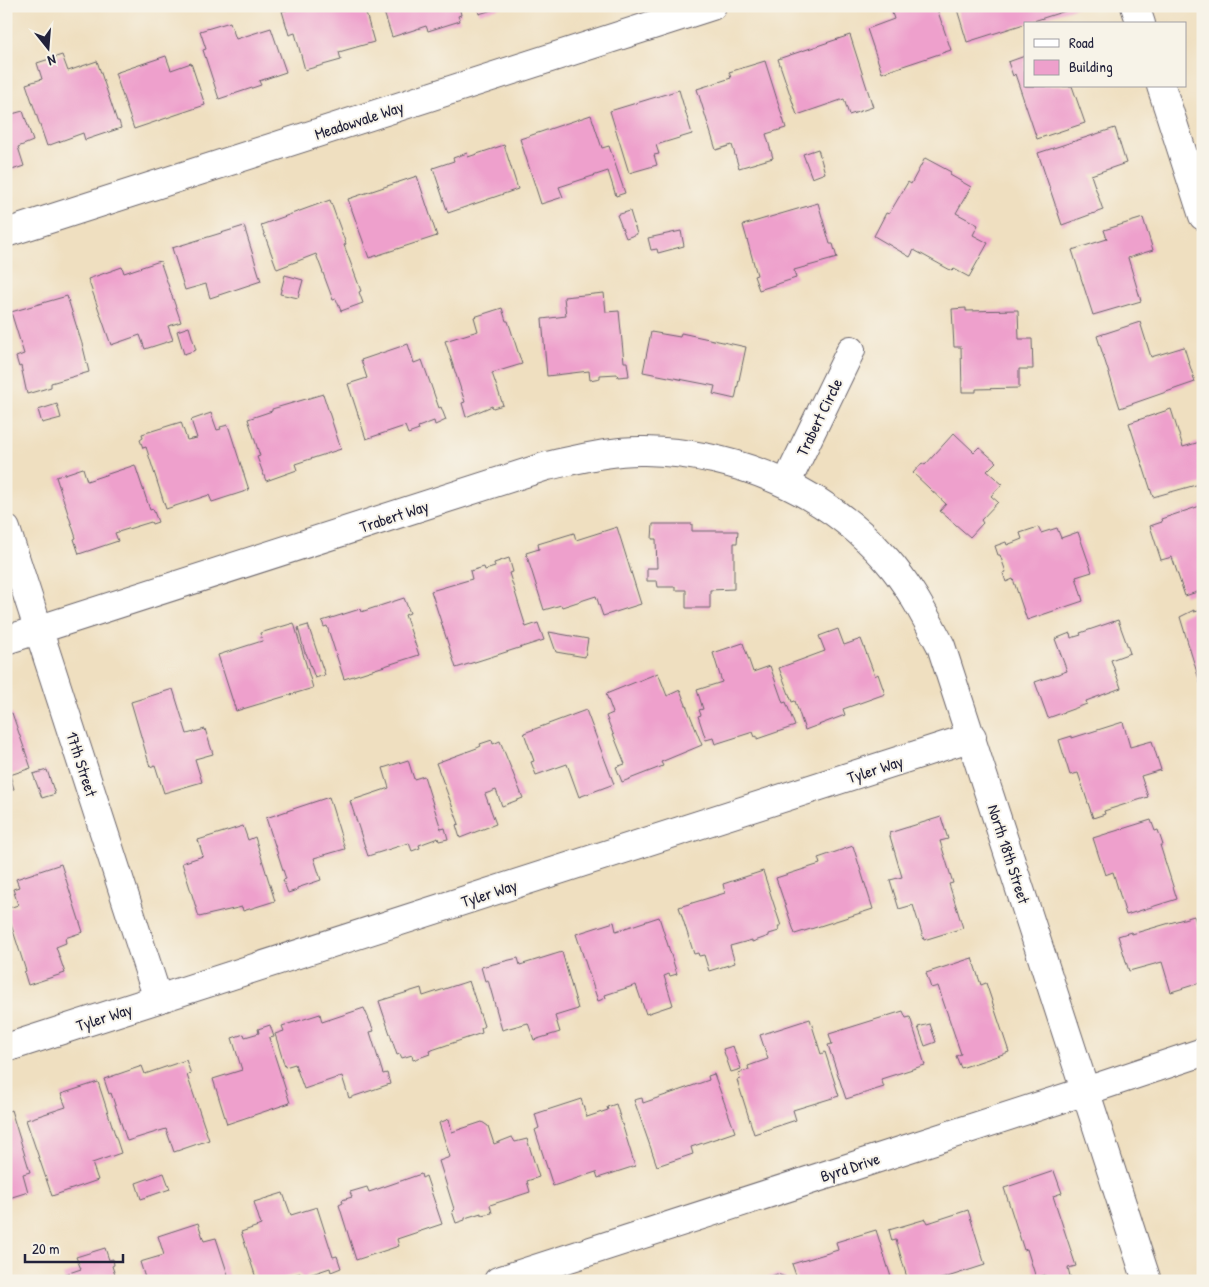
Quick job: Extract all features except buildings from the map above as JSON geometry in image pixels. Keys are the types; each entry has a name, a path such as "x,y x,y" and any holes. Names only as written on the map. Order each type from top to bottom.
{"street":[{"name":"Meadowvale Way","path":"6,233 712,6"},
{"path":"1135,6 1140,22"},
{"path":"1162,88 1203,216"},
{"name":"Trabert Circle","path":"786,484 851,350"},
{"name":"Trabert Way","path":"6,640 547,466 593,456 643,451 691,454 739,465 786,484"},
{"name":"North 18th Street","path":"786,484 806,494 849,523 887,560 917,600 941,646 1147,1281"},
{"name":"17th Street","path":"6,529 158,999"},
{"name":"Tyler Way","path":"6,1048 972,737"},
{"name":"Byrd Drive","path":"498,1281 1203,1052"}]}
